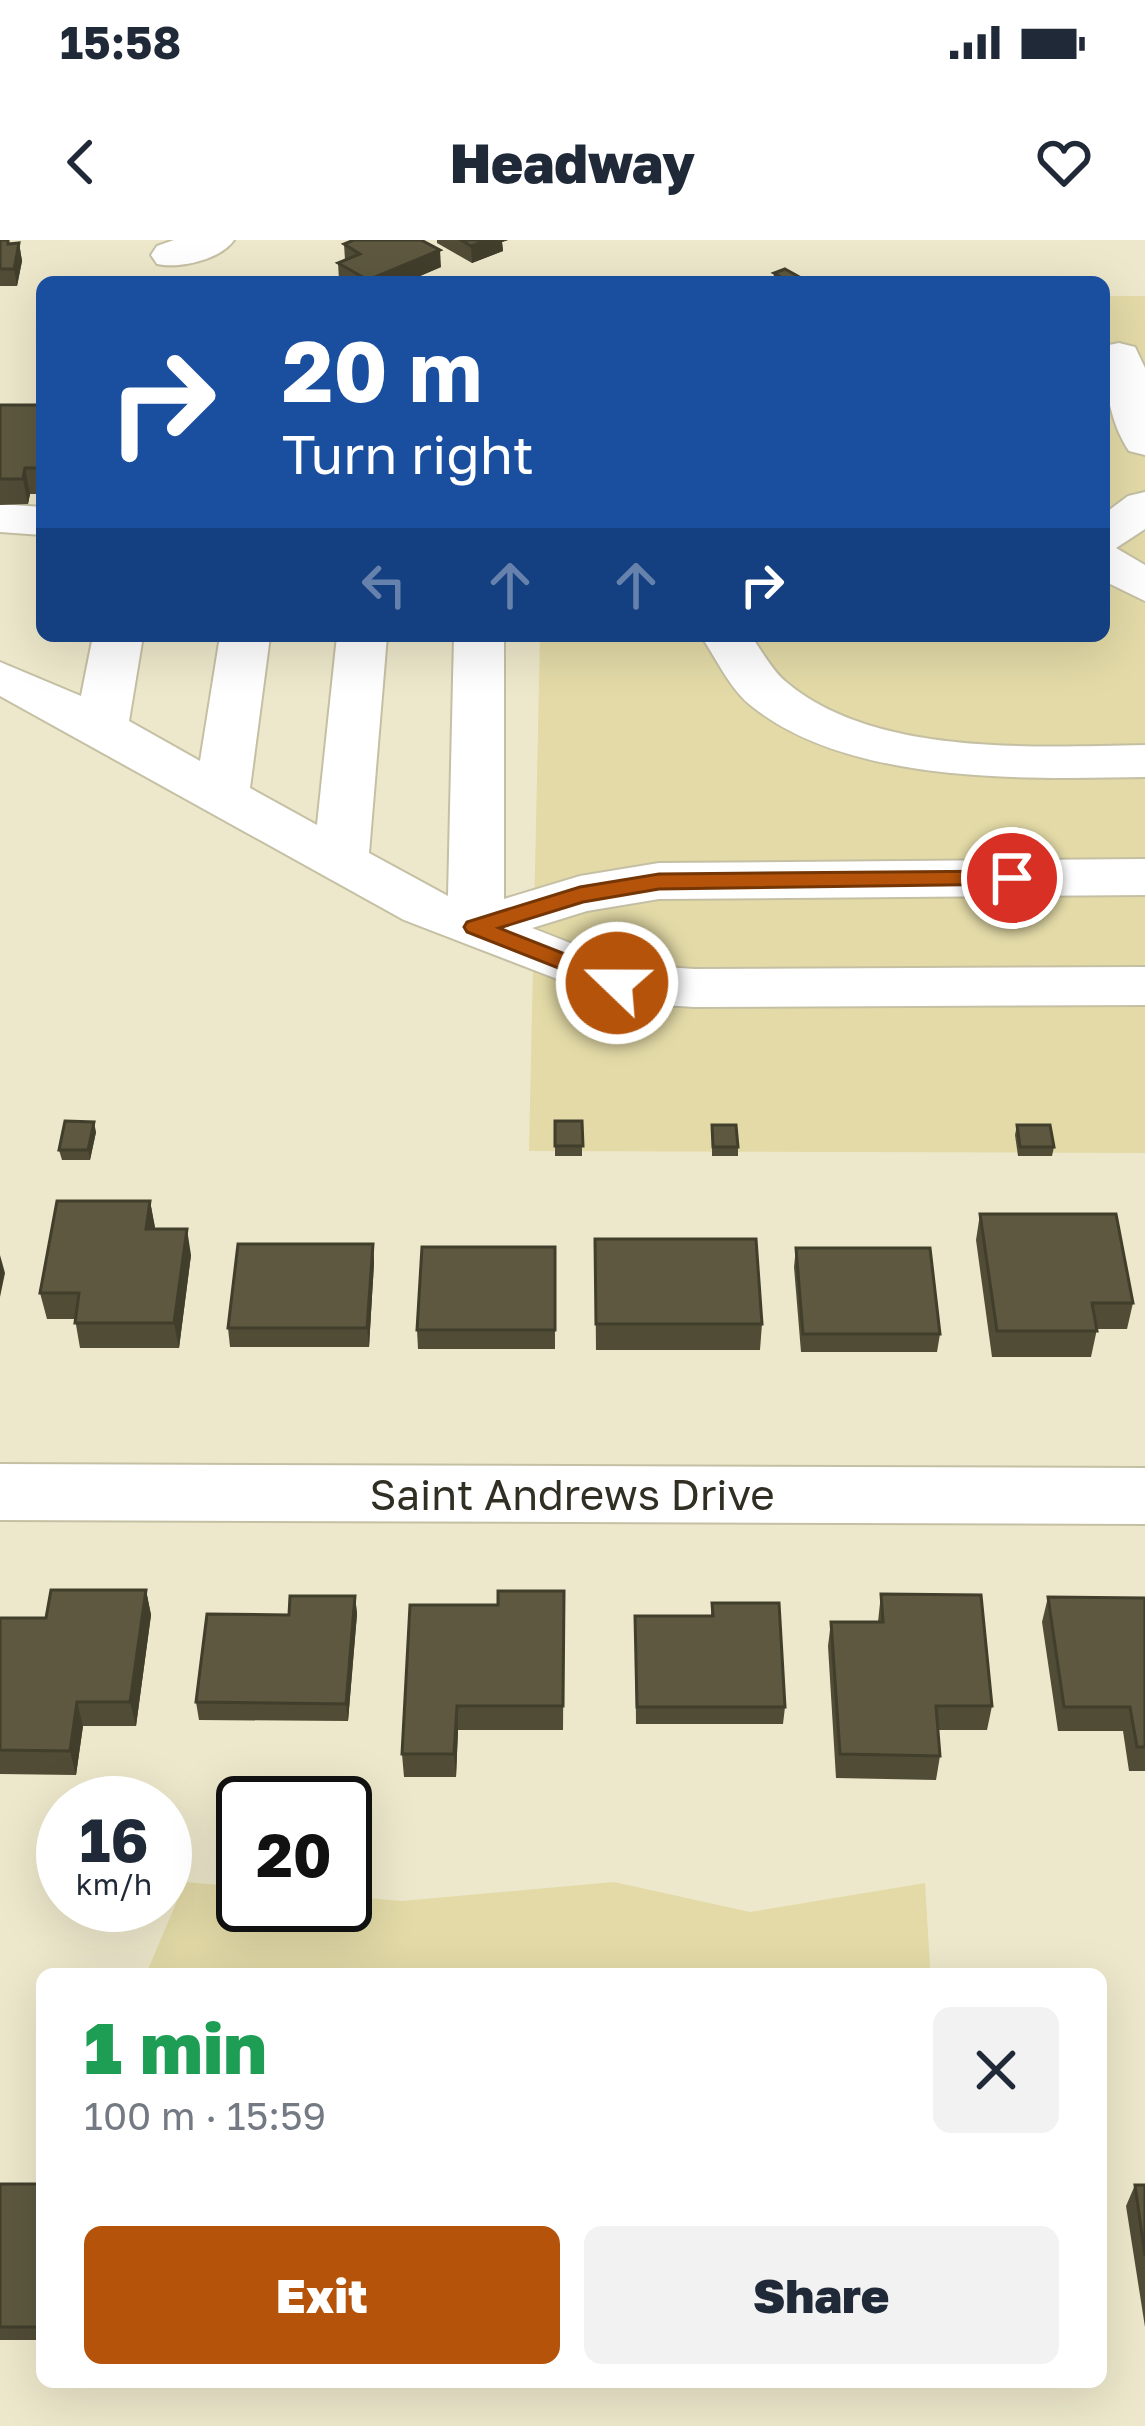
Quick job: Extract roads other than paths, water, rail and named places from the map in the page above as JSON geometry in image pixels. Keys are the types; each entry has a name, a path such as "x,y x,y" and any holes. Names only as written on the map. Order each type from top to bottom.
{"street":[{"path":"172,255 213,240"},
{"path":"1123,356 1145,441"},
{"path":"1110,532 1145,506"},
{"path":"0,518 36,521"},
{"path":"1110,564 1145,586"},
{"path":"101,729 117,642"},
{"path":"222,796 244,642"},
{"path":"340,861 361,642"},
{"path":"476,927 479,642"},
{"path":"730,642 767,693 840,731 935,754 1033,763 1145,761"},
{"path":"0,677 424,907 617,983 694,988 1145,986"},
{"path":"476,927 580,895 659,881 1145,877"},
{"name":"Saint Andrews Drive","path":"0,1492 1145,1496"}]}
